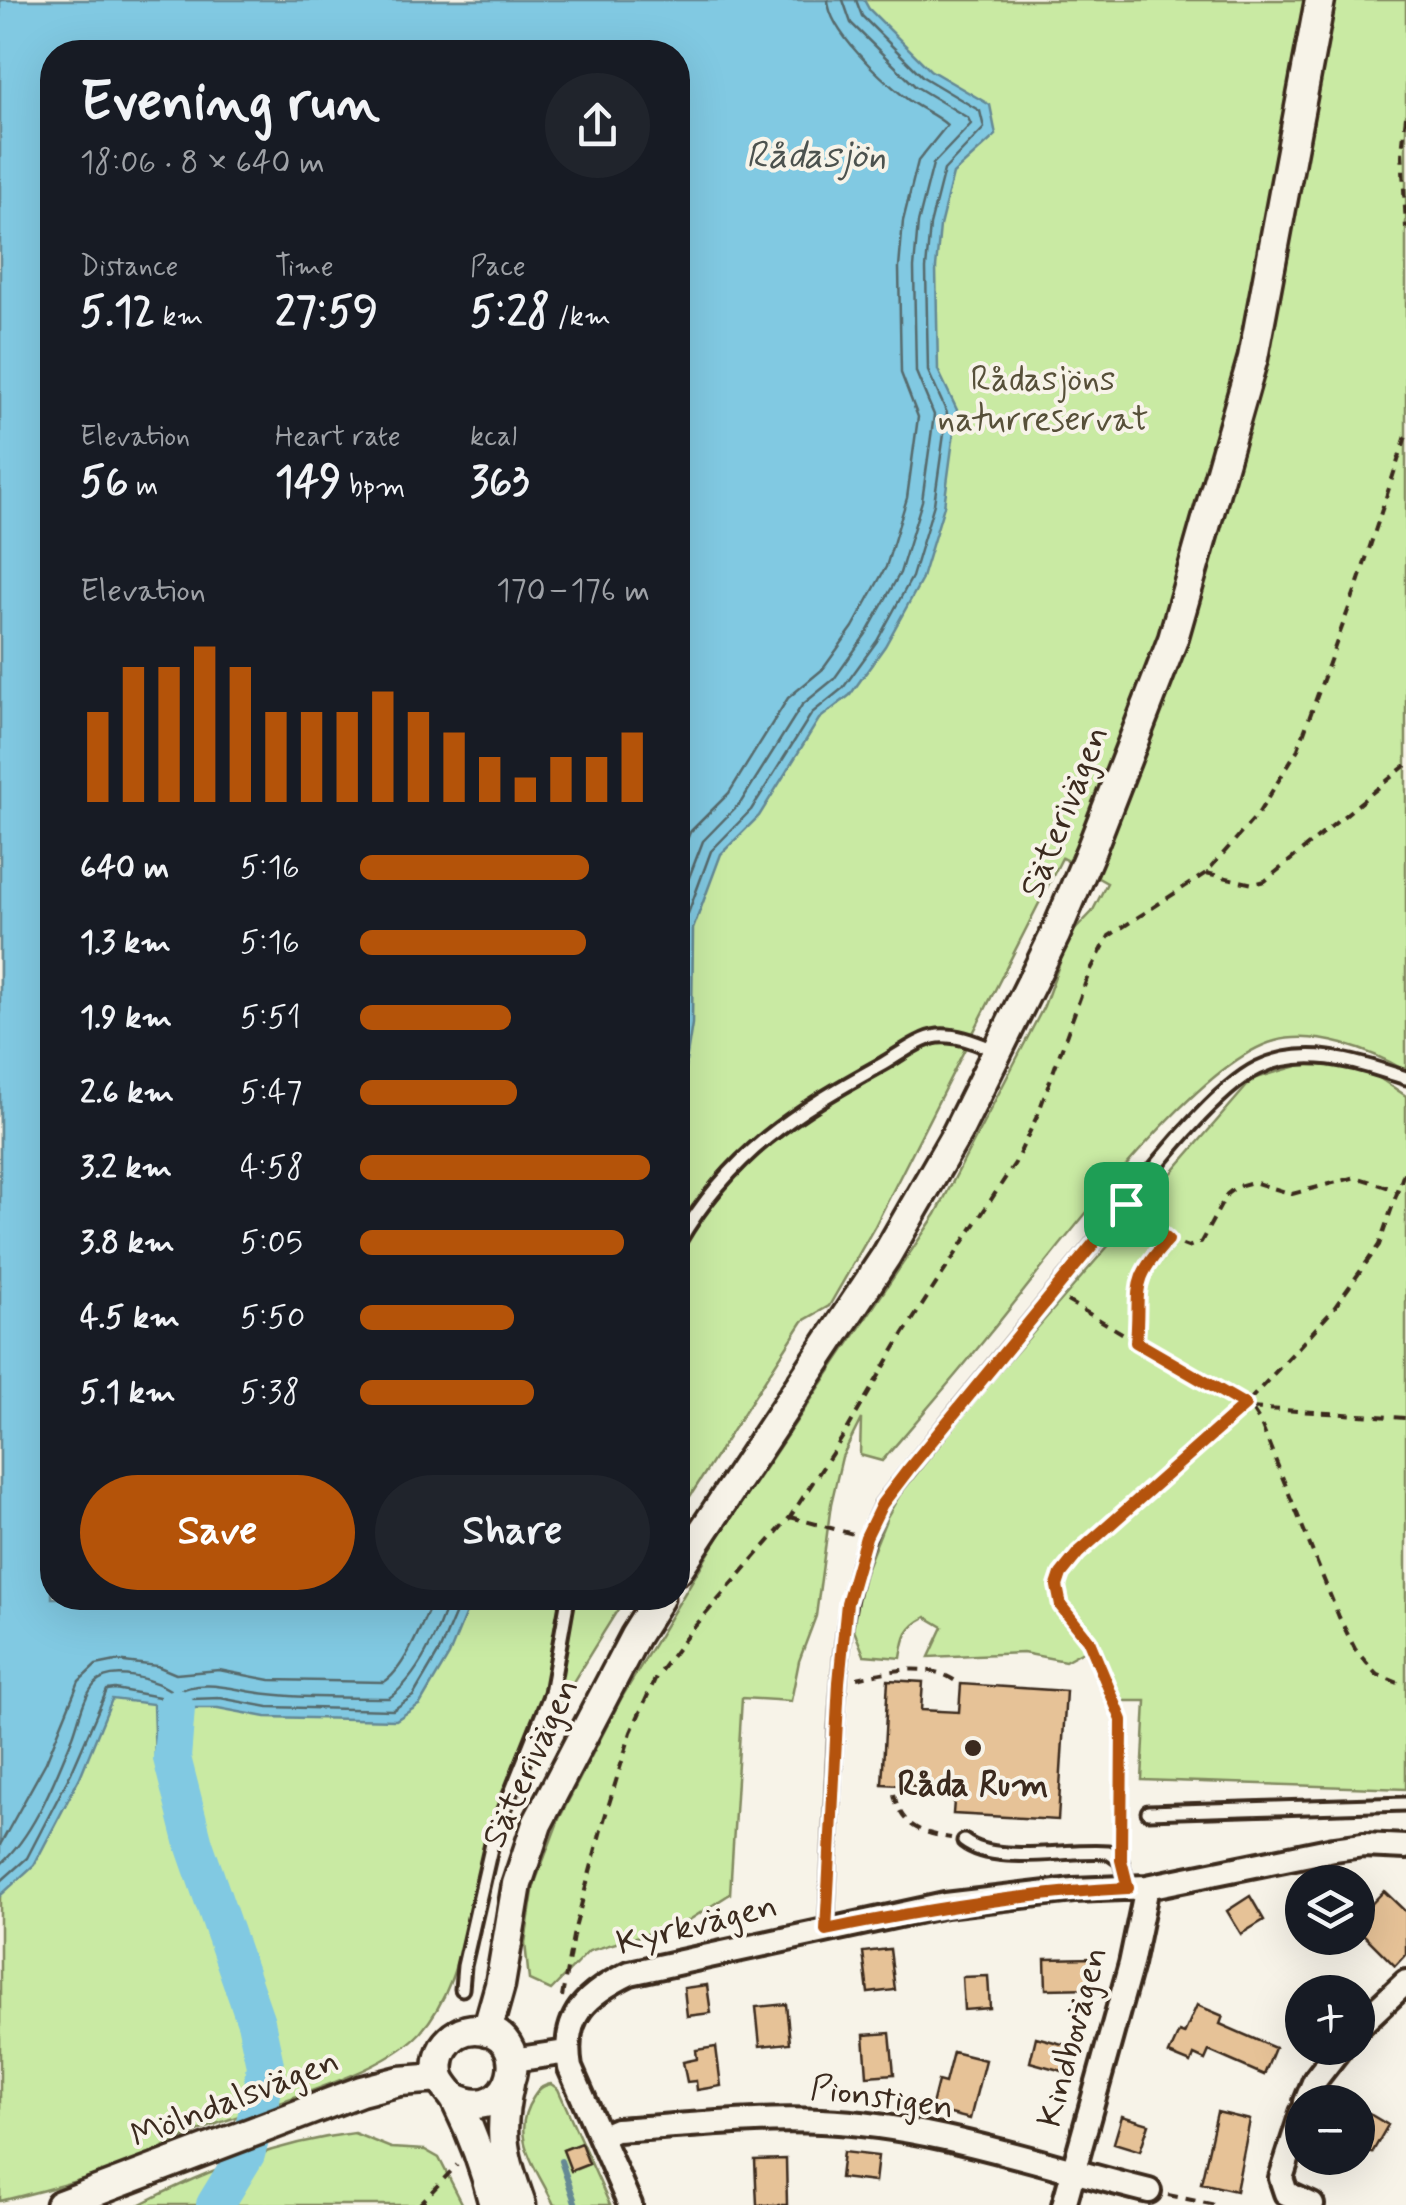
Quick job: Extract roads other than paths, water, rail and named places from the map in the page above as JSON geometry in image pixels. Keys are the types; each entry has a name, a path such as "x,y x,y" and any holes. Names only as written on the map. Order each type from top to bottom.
{"street":[{"name":"Säterivägen","path":"690,1551 886,1256 957,1133 1062,918 1178,623 1253,358 1320,0"},
{"name":"Säterivägen","path":"487,2030 500,1986 517,1884 537,1824 652,1610"},
{"name":"Kyrkvägen","path":"567,2052 568,2031 579,2009 595,1990 630,1973 945,1905 1137,1887 1308,1852 1363,1846 1406,1847"},
{"name":"Kindbovägen","path":"1064,2205 1131,1964 1137,1887"},
{"path":"1375,2011 1406,1982"},
{"path":"494,2205 479,2148 447,2087 439,2060 450,2040 470,2029 487,2030 504,2042 511,2072 501,2116 501,2141 521,2205"},
{"path":"447,2087 472,2103 484,2102 501,2094 511,2072 567,2052 570,2068 630,2205"},
{"name":"Mölndalsvägen","path":"60,2205 306,2110 374,2088 447,2087"},
{"name":"Pionstigen","path":"602,2136 633,2129 823,2120 925,2134 1149,2191"},
{"path":"1285,2166 1280,2199 1312,2205"}],"lane":[{"path":"690,1222 742,1156 775,1128 934,1036 961,1038 998,1052"},
{"path":"826,1930 847,1603 866,1537 891,1493 1208,1108 1258,1068 1310,1056 1350,1060 1406,1078"},
{"path":"462,1990 494,1835 551,1693 566,1610"},
{"path":"1148,1812 1406,1804"},
{"path":"964,1841 986,1851 1098,1851 1121,1860 1137,1887"}],"water":[{"name":"Rådasjön","path":"0,0 864,0 930,70 990,105 996,135 953,174 940,226 936,268 938,370 957,410 944,506 921,581 885,646 850,695 819,719 759,816 721,854 693,929 690,1037 690,40 40,40 40,1610 467,1610 449,1655 420,1704 396,1720 266,1717 218,1708 192,1708 185,1758 155,1759 153,1704 112,1699 80,1777 34,1865 0,1896"}],"waterway":[{"path":"176,1708 172,1758 194,1844 256,2022 265,2065 259,2108 246,2154 215,2205"},
{"path":"561,2161 576,2205"}],"place":[{"name":"Råda Rum","path":"973,1748"}],"park label":[{"name":"Rådasjöns naturreservat","path":"1043,400"}]}
